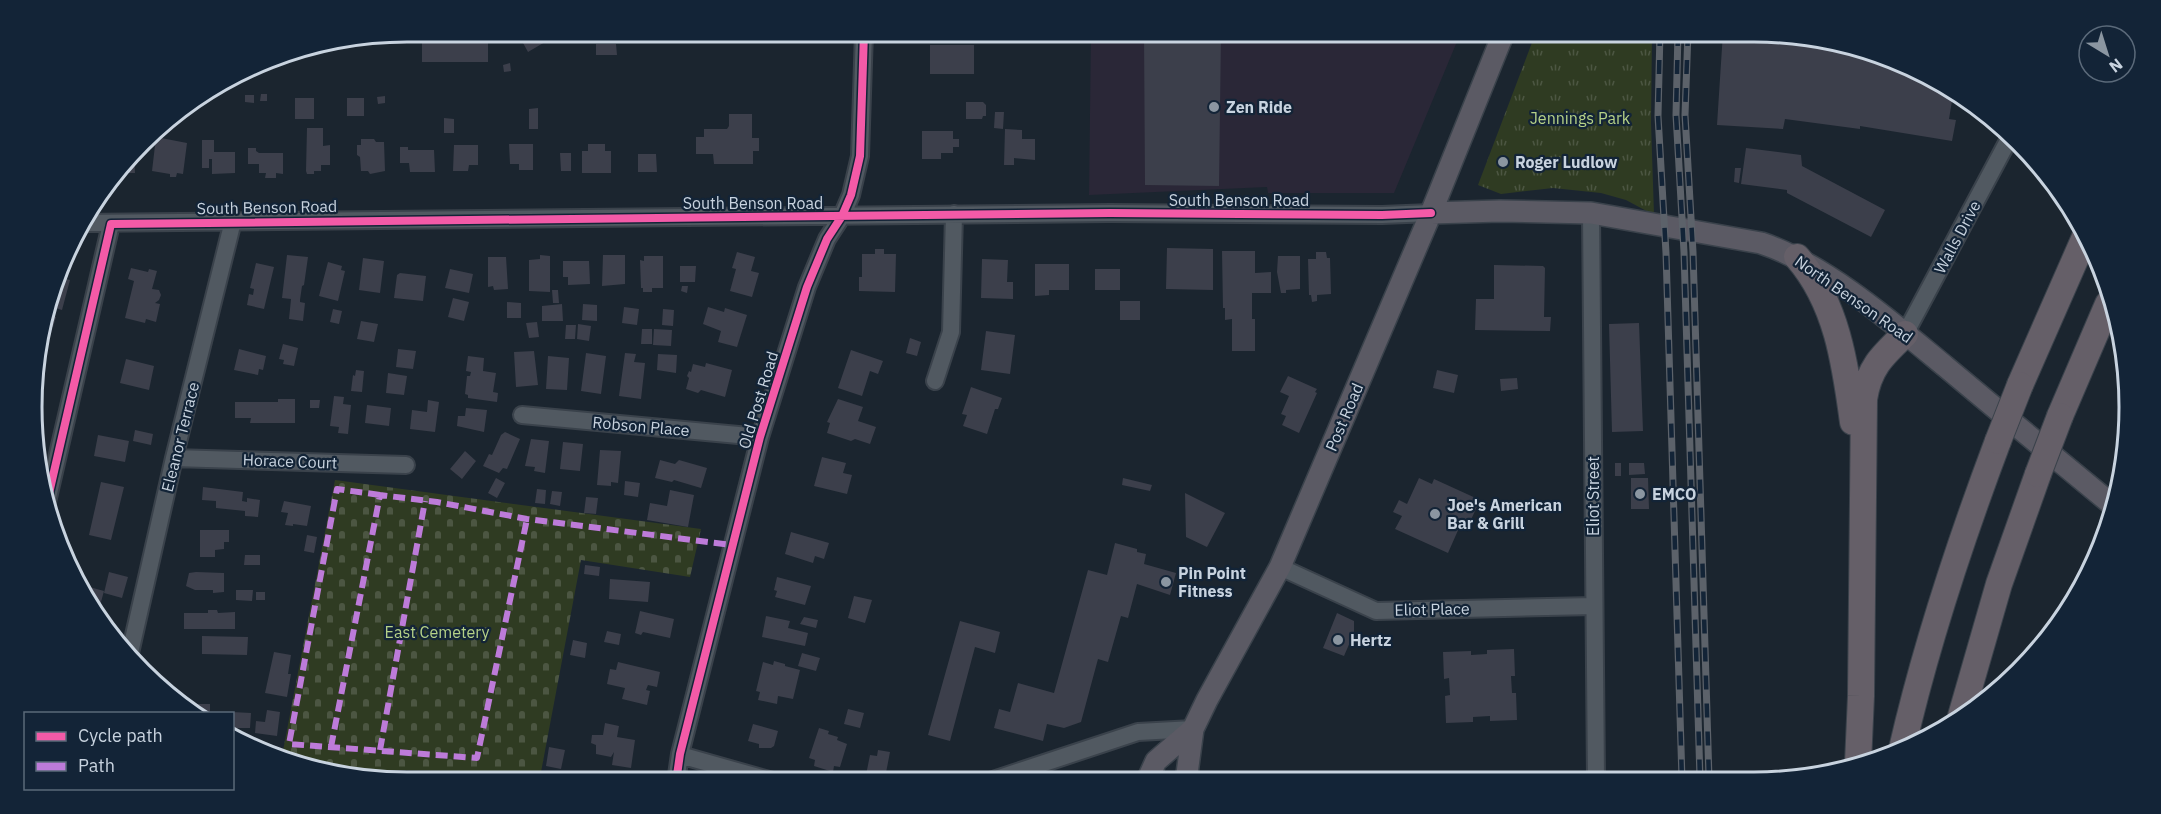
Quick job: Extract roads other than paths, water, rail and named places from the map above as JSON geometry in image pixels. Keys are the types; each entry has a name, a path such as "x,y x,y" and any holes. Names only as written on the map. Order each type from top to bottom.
{"highway":[{"path":"1905,739 1947,585 1998,441 2081,246"},
{"path":"1797,258 1820,288 1838,337 1856,443 1863,513"},
{"path":"1964,705 2000,584 2038,474 2106,309"},
{"path":"1858,757 1861,696 1863,413 1866,386 1874,366 1905,334"}],"main road":[{"name":"Post Road","path":"1151,772 1156,761 1193,729 1280,567 1431,213 1500,42"},
{"name":"North Benson Road","path":"1431,213 1500,211 1591,213 1761,243 1797,258 1824,274 1905,334 2107,500"},
{"path":"1187,772 1193,729"}],"street":[{"name":"Old Post Road","path":"678,772 760,437 807,286 827,239 842,216 851,195 860,156 864,42"},
{"name":"Walls Drive","path":"1905,334 2007,144"},
{"name":"South Benson Road","path":"91,223 954,214 1382,215 1431,213"},
{"name":"Eliot Street","path":"1591,213 1596,772"},
{"path":"935,381 951,332 954,214"},
{"name":"Eleanor Terrace","path":"132,646 174,458 233,221"},
{"path":"51,488 111,224"},
{"name":"Robson Place","path":"522,415 760,437"},
{"name":"Horace Court","path":"174,458 406,465"},
{"name":"Eliot Place","path":"1280,567 1376,611 1594,606"},
{"path":"1017,772 1138,732 1193,729"},
{"path":"680,756 739,772"}],"railway":[{"path":"1660,42 1658,116 1666,253 1682,772"},
{"path":"1678,42 1676,115 1684,252 1700,772"},
{"path":"1688,42 1685,115 1693,252 1709,772"}],"place":[{"name":"Zen Ride","path":"1214,107"},
{"name":"Roger Ludlow","path":"1503,162"},
{"name":"EMCO","path":"1640,494"},
{"name":"Joe's American Bar & Grill","path":"1435,514"},
{"name":"Pin Point Fitness","path":"1166,582"},
{"name":"Hertz","path":"1338,640"}],"park label":[{"name":"Jennings Park","path":"1580,118"},
{"name":"East Cemetery","path":"437,632"}]}
